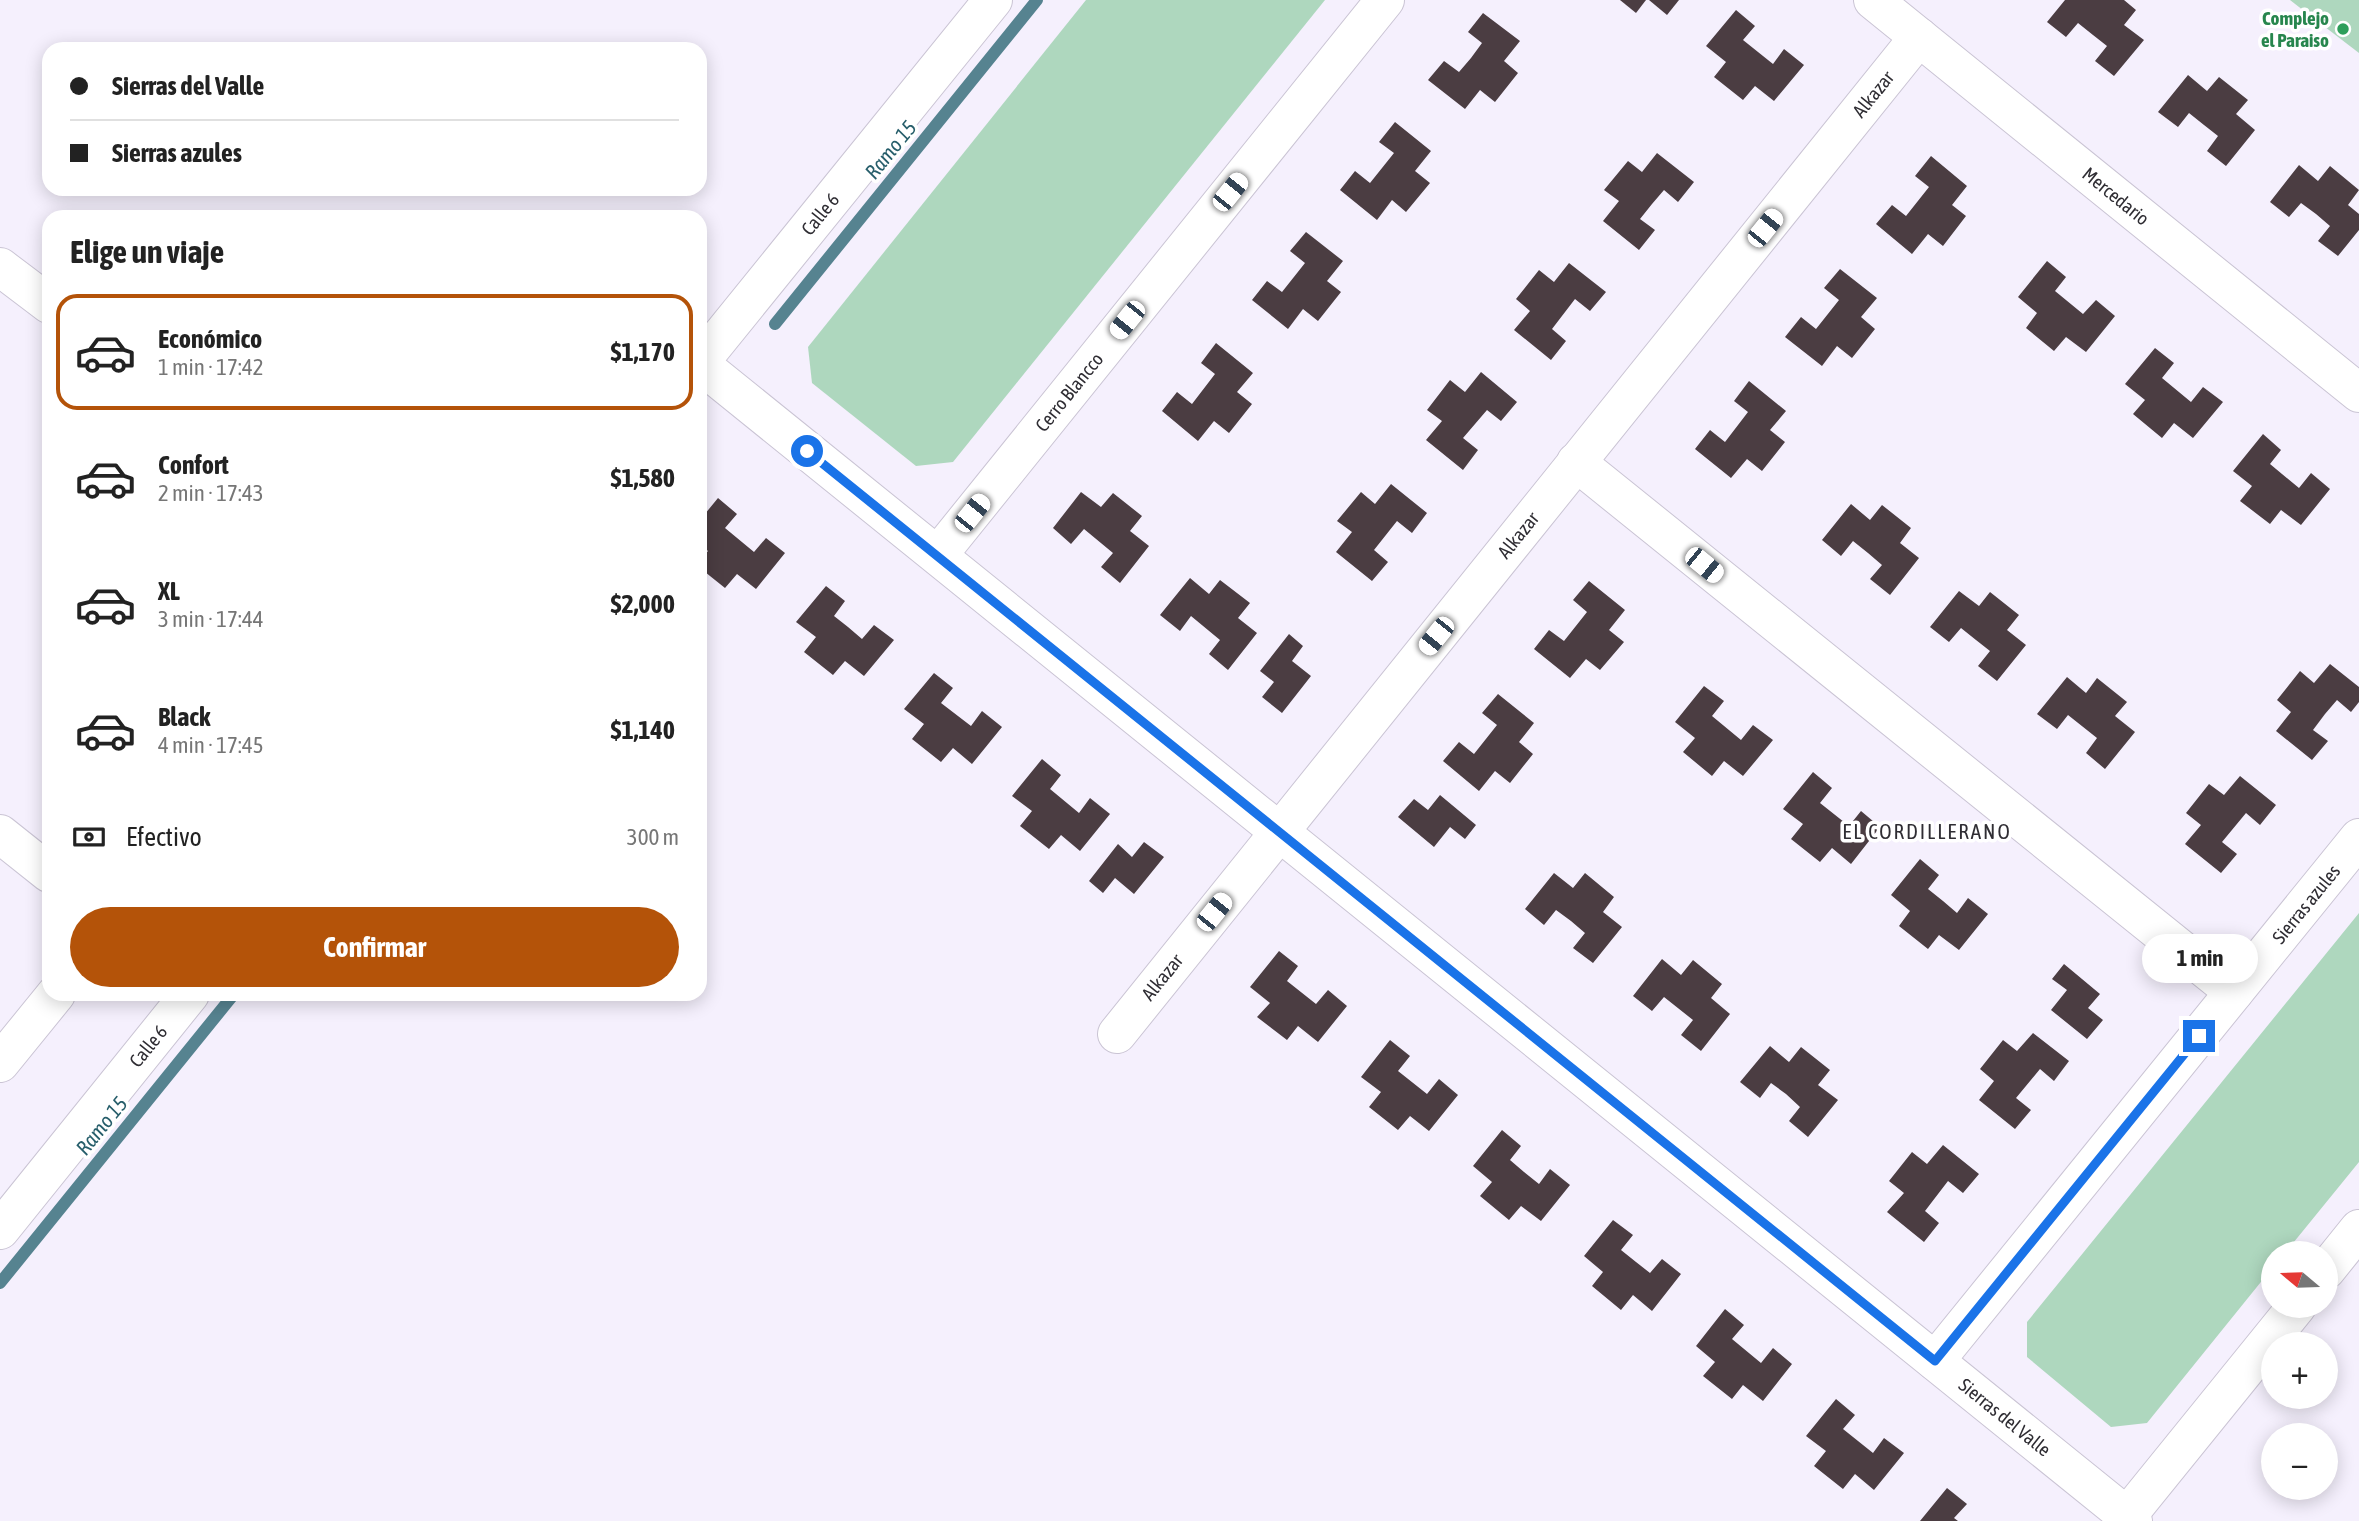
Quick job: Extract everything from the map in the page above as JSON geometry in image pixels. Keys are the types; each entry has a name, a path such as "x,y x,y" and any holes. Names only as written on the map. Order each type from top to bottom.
{"street":[{"name":"Calle 6","path":"707,354 993,0"},
{"name":"Cerro Blancco","path":"937,555 1385,0"},
{"name":"Mercedario","path":"1873,0 2359,393"},
{"name":"Alkazar","path":"1117,1034 1919,37"},
{"path":"0,267 42,299"},
{"name":"Sierras del Valle","path":"707,369 2127,1519"},
{"path":"1576,462 2234,992"},
{"path":"0,834 42,867"},
{"name":"Sierras azules","path":"1935,1361 2359,838"},
{"path":"0,1063 50,1001"},
{"name":"Calle 6","path":"0,1230 184,1001"},
{"path":"2338,1255 2359,1229"},
{"path":"2127,1519 2287,1318"}],"green space":[{"path":"1086,0 1325,0 953,462 916,466 812,383 808,347"},
{"name":"Complejo el Paraiso","path":"2290,0 2359,0 2359,53 2299,7"},
{"path":"2359,913 2359,1162 2295,1241 2261,1241 2261,1282 2147,1423 2111,1427 2027,1357 2027,1322"}],"building":[{"path":"1620,0 1646,0 1636,13"},
{"path":"1649,0 1679,0 1667,15"},
{"path":"2065,0 2124,0 2136,10 2124,25 2144,40 2114,76 2095,61 2107,46 2078,23 2066,37 2047,22"},
{"path":"1736,10 1755,26 1743,40 1773,64 1784,49 1804,65 1774,101 1755,86 1743,100 1714,77 1726,62 1706,46"},
{"path":"1483,13 1520,41 1504,61 1518,73 1495,102 1480,90 1465,109 1428,80 1444,61 1459,72 1471,58 1482,43 1468,32"},
{"path":"2188,75 2207,91 2219,77 2248,100 2236,114 2255,130 2226,166 2207,151 2218,136 2189,113 2178,127 2158,112"},
{"path":"1395,122 1431,151 1415,171 1430,183 1406,212 1392,200 1377,220 1340,190 1355,171 1370,183 1394,153 1379,142"},
{"path":"1657,153 1694,182 1678,202 1664,190 1652,204 1640,219 1655,230 1639,250 1603,221 1619,201 1604,190 1628,161 1642,172"},
{"path":"1931,156 1967,186 1952,205 1966,216 1943,246 1928,234 1912,254 1876,224 1892,205 1906,216 1929,187 1915,176"},
{"path":"2299,165 2318,181 2330,166 2359,190 2348,205 2359,214 2359,230 2338,256 2318,241 2330,226 2316,214 2301,203 2289,217 2270,202"},
{"path":"1306,232 1343,261 1327,281 1341,292 1318,321 1303,309 1288,329 1252,300 1267,281 1282,292 1305,263 1290,251"},
{"path":"2047,261 2066,277 2055,291 2083,314 2096,300 2115,316 2086,352 2066,337 2054,351 2026,328 2037,313 2018,297"},
{"path":"1569,263 1606,292 1590,311 1575,299 1552,329 1566,341 1551,360 1514,330 1530,311 1516,299 1539,270 1554,282"},
{"path":"1840,269 1877,298 1861,317 1875,329 1852,358 1837,346 1822,366 1785,337 1801,317 1816,329 1839,300 1824,288"},
{"path":"1216,343 1253,373 1237,392 1252,404 1229,433 1214,421 1198,441 1162,411 1177,392 1192,404 1215,374 1201,363"},
{"path":"2155,348 2174,363 2162,378 2191,402 2203,387 2223,402 2193,438 2174,423 2162,438 2133,414 2145,400 2125,384"},
{"path":"1481,372 1517,402 1501,421 1487,410 1463,438 1478,450 1463,470 1426,440 1442,421 1427,410 1450,380 1465,392"},
{"path":"1749,381 1786,411 1770,430 1785,442 1762,471 1747,459 1731,478 1695,449 1710,430 1725,442 1748,412 1734,401"},
{"path":"2263,434 2281,450 2270,464 2299,488 2311,473 2330,489 2301,525 2281,510 2270,524 2240,501 2252,486 2233,471"},
{"path":"1391,484 1427,513 1412,533 1397,521 1374,550 1388,562 1372,581 1336,552 1352,532 1337,521 1361,492 1375,504"},
{"path":"1081,492 1101,507 1113,493 1142,516 1130,531 1149,546 1120,583 1101,567 1113,553 1084,529 1071,544 1053,528"},
{"path":"718,498 737,514 725,528 754,552 766,538 785,553 756,589 737,574 725,588 707,574 707,511"},
{"path":"1851,504 1870,520 1882,505 1911,528 1900,543 1919,558 1890,595 1870,579 1882,565 1868,553 1853,541 1841,556 1822,540"},
{"path":"1190,578 1209,594 1220,580 1250,603 1238,618 1257,633 1228,670 1209,654 1220,640 1191,616 1180,631 1160,615"},
{"path":"1589,581 1625,610 1609,630 1624,642 1600,670 1586,659 1570,678 1534,649 1549,630 1564,641 1587,612 1573,600"},
{"path":"826,586 845,601 834,616 862,639 874,625 894,640 864,676 845,661 833,675 804,652 816,637 796,622"},
{"path":"1959,591 1979,606 1990,592 2019,615 2007,630 2026,645 1997,681 1978,666 1990,651 1961,628 1949,642 1930,627"},
{"path":"1289,634 1303,646 1292,661 1311,676 1282,713 1262,697 1274,682 1260,671"},
{"path":"2330,664 2359,687 2359,702 2351,712 2337,700 2325,714 2313,730 2328,741 2312,760 2276,731 2291,712 2277,700 2300,671 2314,683"},
{"path":"934,673 953,688 941,703 971,726 982,711 1002,727 972,764 953,748 941,762 912,739 924,724 904,709"},
{"path":"2067,677 2086,693 2097,678 2127,702 2115,716 2135,732 2105,769 2086,753 2097,738 2068,715 2057,729 2037,714"},
{"path":"1704,686 1724,701 1712,716 1741,740 1753,725 1773,740 1743,776 1724,761 1712,776 1683,752 1695,738 1675,722"},
{"path":"1498,694 1534,723 1519,742 1533,754 1510,783 1495,771 1479,791 1443,761 1459,742 1474,754 1497,725 1482,713"},
{"path":"1042,759 1061,775 1050,789 1079,813 1090,798 1110,814 1080,851 1061,835 1049,849 1020,826 1032,811 1012,796"},
{"path":"1813,772 1832,788 1820,803 1849,826 1861,811 1880,827 1851,864 1832,848 1820,862 1791,839 1803,824 1783,809"},
{"path":"2240,776 2276,805 2260,825 2246,813 2222,842 2237,854 2221,873 2185,844 2201,825 2186,813 2209,784 2224,795"},
{"path":"1440,795 1476,825 1465,839 1450,827 1434,847 1398,817 1414,799 1428,810"},
{"path":"1144,842 1164,857 1134,894 1115,878 1103,893 1089,881 1118,844 1132,857"},
{"path":"1920,859 1939,875 1928,889 1957,913 1968,898 1988,914 1959,950 1939,935 1928,949 1899,926 1910,911 1891,895"},
{"path":"1554,873 1573,888 1585,873 1614,897 1603,912 1622,927 1593,963 1573,948 1585,933 1571,921 1556,910 1544,925 1525,909"},
{"path":"1279,951 1298,966 1287,981 1316,1004 1328,990 1347,1006 1318,1042 1298,1026 1287,1040 1257,1017 1270,1003 1250,987"},
{"path":"1662,959 1681,975 1693,960 1722,984 1711,998 1730,1014 1701,1051 1681,1035 1693,1020 1664,997 1652,1011 1633,996"},
{"path":"2064,964 2100,994 2088,1008 2103,1020 2087,1039 2051,1010 2067,990 2052,979"},
{"path":"2033,1033 2069,1061 2054,1081 2040,1069 2016,1098 2031,1110 2015,1129 1979,1100 1994,1081 1980,1069 2003,1040 2017,1051"},
{"path":"1390,1040 1410,1056 1398,1071 1427,1094 1439,1079 1458,1095 1429,1131 1410,1116 1398,1130 1369,1107 1381,1092 1361,1077"},
{"path":"1770,1046 1789,1062 1801,1047 1830,1070 1818,1085 1838,1100 1808,1137 1789,1121 1800,1107 1786,1094 1771,1083 1760,1098 1740,1082"},
{"path":"1502,1130 1521,1146 1510,1160 1524,1172 1539,1184 1550,1169 1570,1185 1541,1221 1521,1206 1509,1220 1480,1196 1492,1182 1473,1166"},
{"path":"1943,1145 1979,1174 1963,1193 1948,1181 1925,1211 1939,1223 1924,1242 1887,1212 1904,1193 1889,1181 1912,1152 1927,1164"},
{"path":"1613,1220 1633,1235 1621,1250 1636,1262 1650,1273 1662,1259 1681,1274 1652,1311 1633,1295 1621,1310 1592,1286 1603,1272 1584,1256"},
{"path":"1725,1309 1744,1325 1732,1339 1761,1363 1773,1348 1792,1364 1763,1401 1743,1385 1732,1399 1703,1376 1715,1362 1696,1346"},
{"path":"1836,1399 1855,1415 1843,1429 1873,1453 1884,1438 1904,1453 1874,1490 1855,1474 1843,1489 1814,1466 1826,1451 1806,1436"},
{"path":"1947,1488 1967,1504 1954,1518 1958,1521 1920,1521"}],"waterway":[{"name":"Ramo 15","path":"775,324 1037,0"},
{"name":"Ramo 15","path":"0,1283 228,1001"}],"place":[{"name":"Complejo el Paraiso","path":"2343,29"}],"district":[{"name":"EL CORDILLERANO","path":"1927,832"}],"route":[{"path":"807,451 1935,1361 2199,1036"}]}
